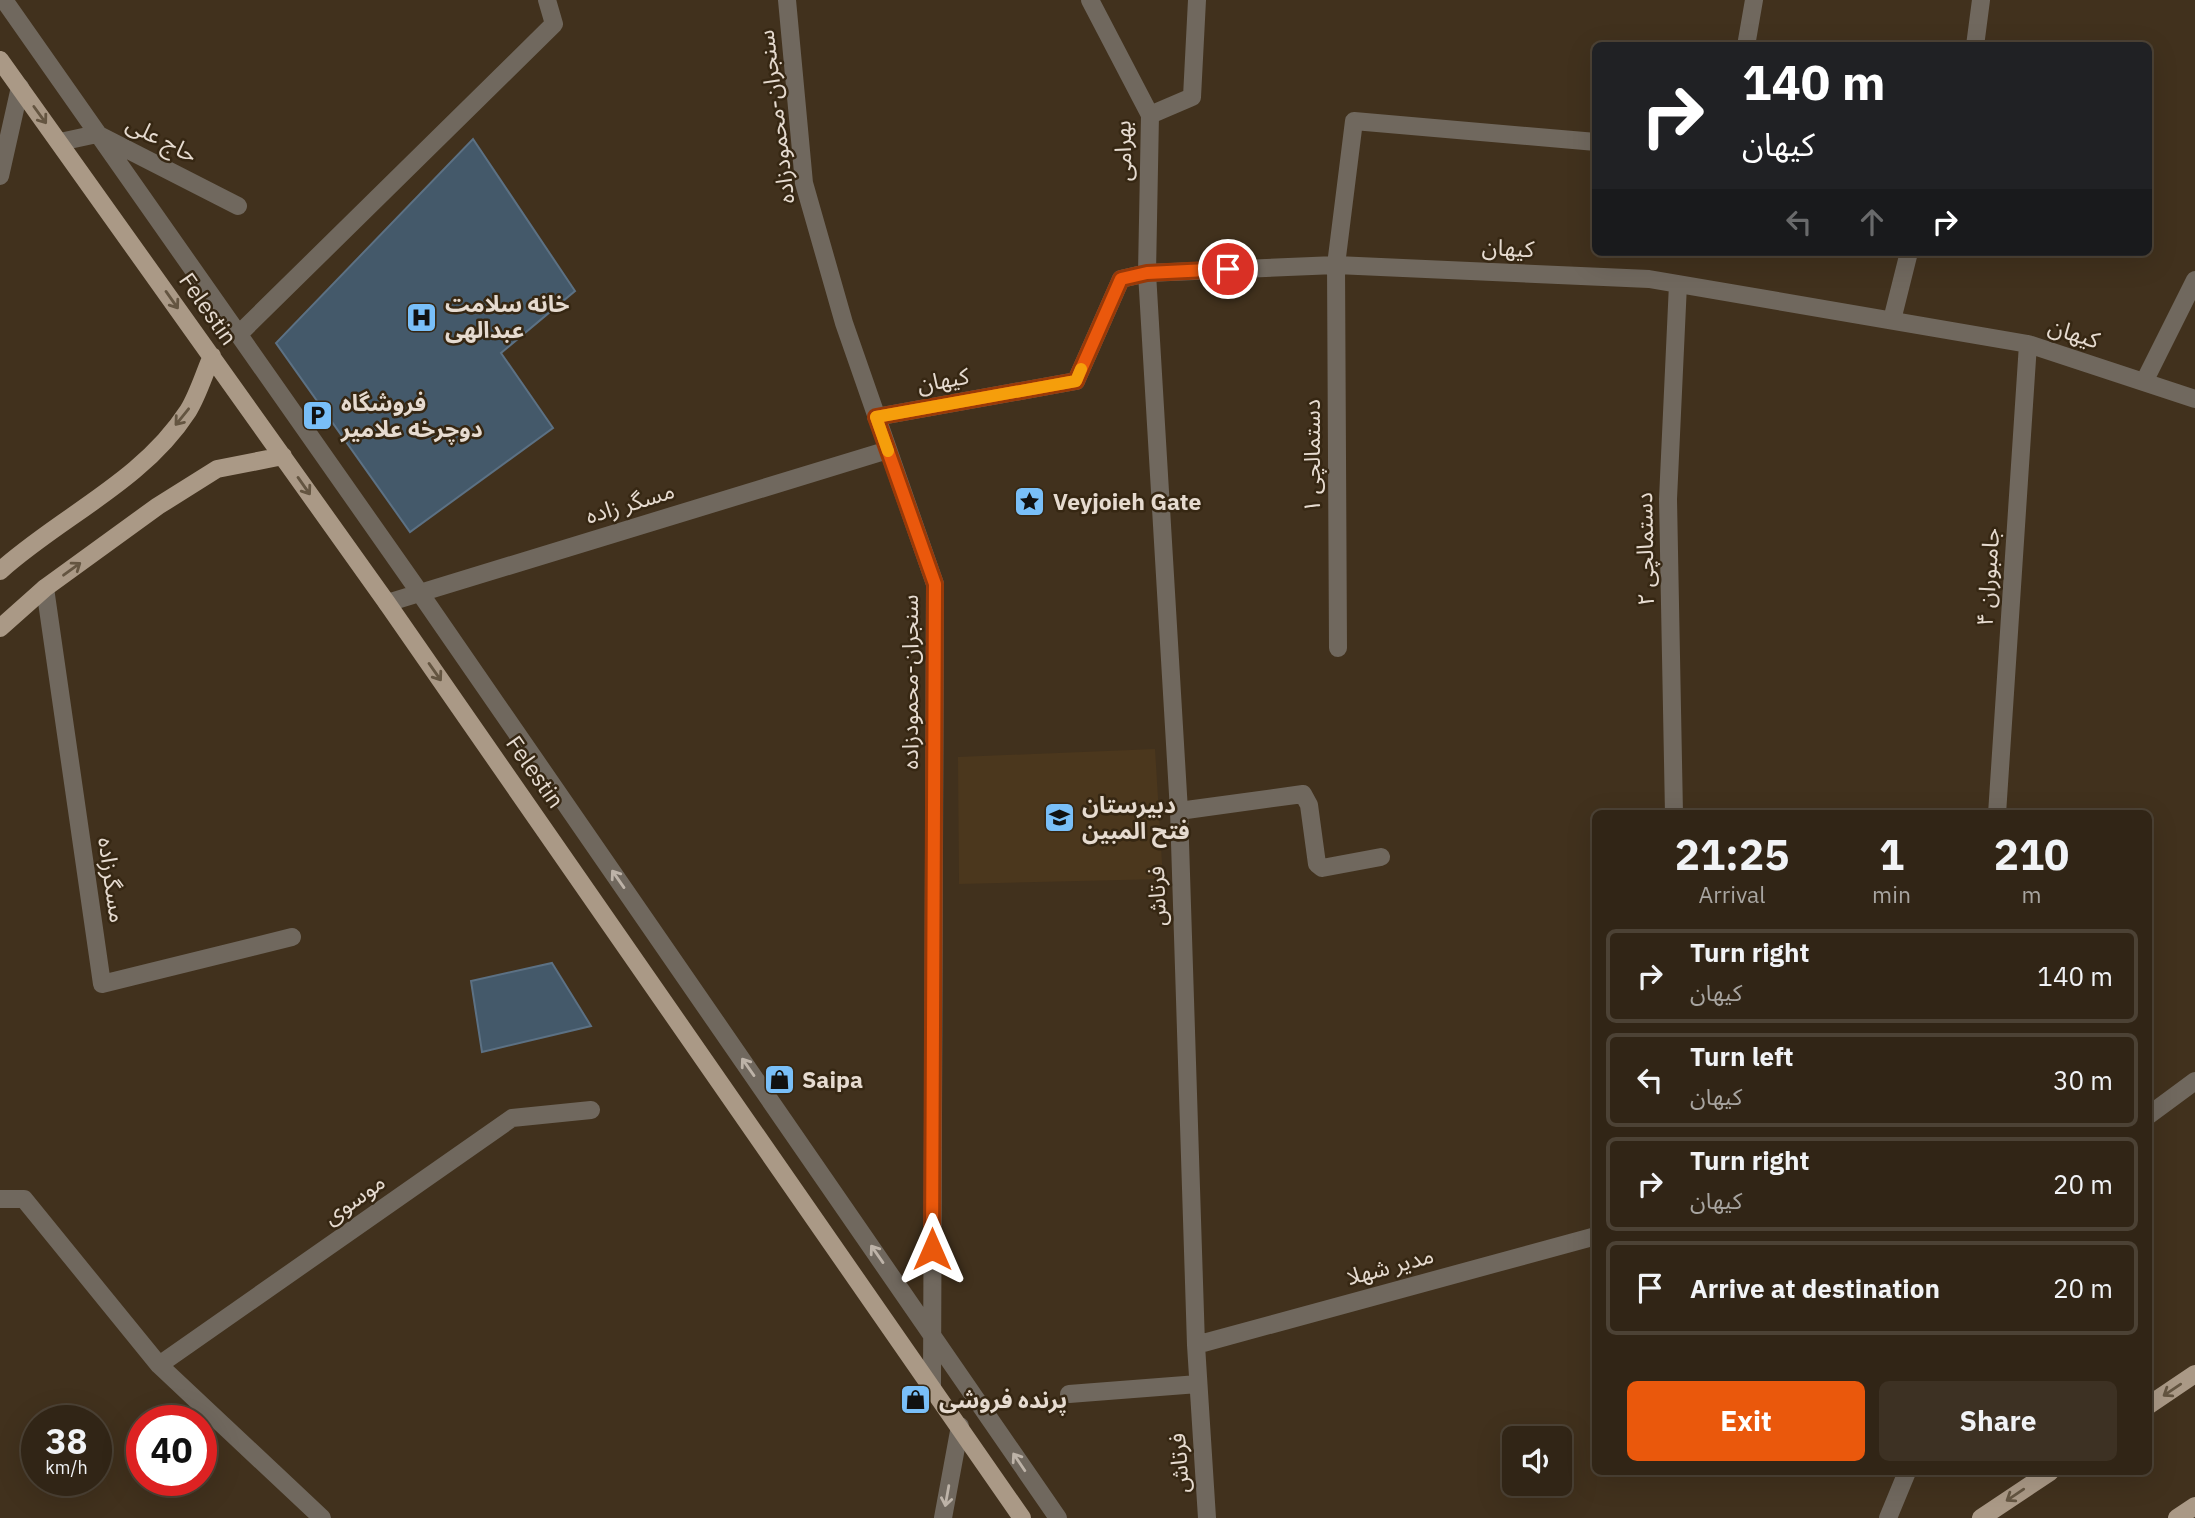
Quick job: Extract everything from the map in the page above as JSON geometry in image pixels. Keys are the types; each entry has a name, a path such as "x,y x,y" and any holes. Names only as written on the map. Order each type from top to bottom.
{"main road":[{"name":"Felestin","path":"0,60 387,603 1022,1518"},
{"path":"0,571 25,549 132,475 188,411 212,356"},
{"path":"0,628 46,588 158,506 217,469 283,456"},
{"path":"2152,1403 2195,1374"},
{"path":"1981,1518 2046,1475"},
{"path":"2177,1518 2195,1506"}],"street":[{"path":"4,0 420,593 1058,1518"},
{"path":"239,334 554,24 547,0"},
{"name":"سنجران-محمودزاده","path":"787,0 804,183 844,323 935,584 932,1385"},
{"name":"بهرامی","path":"1090,0 1150,115 1147,273"},
{"path":"1150,115 1192,97 1198,0"},
{"path":"1747,42 1754,0"},
{"path":"1976,42 1982,0"},
{"path":"0,176 20,87"},
{"name":"دستمالچی ۱","path":"1338,648 1336,265 1354,121 1592,142"},
{"name":"حاج علی","path":"60,142 97,134 238,206"},
{"path":"1892,320 1908,256"},
{"name":"کیهان","path":"876,417 1076,381 1121,279 1147,273 1336,265 1649,279 2028,344 2195,398"},
{"name":"فرتاش","path":"1147,273 1179,811 1196,1345 1207,1518"},
{"path":"2144,382 2195,280"},
{"name":"دستمالچی ۲","path":"1674,810 1668,499 1678,285"},
{"name":"جامبوران ۴","path":"1997,810 2028,344"},
{"name":"مسگر زاده","path":"387,603 888,450"},
{"name":"مسگرزاده","path":"46,588 102,984 292,937"},
{"path":"1179,811 1303,794 1309,806 1317,864 1322,868 1381,858"},
{"path":"2152,1113 2195,1081"},
{"name":"موسوی","path":"159,1365 512,1118 591,1110"},
{"path":"0,1199 24,1199 159,1365 322,1518"},
{"name":"مدیر شهلا","path":"1196,1345 1592,1237"},
{"path":"1069,1394 1198,1384"},
{"path":"943,1518 960,1426"},
{"path":"1888,1518 1906,1475"}],"shaded area":[{"name":"دبیرستان فتح المبین","path":"1155,749 1163,879 959,884 958,757"}],"building":[{"name":"خانه سلامت عبدالهی","path":"473,139 575,291 501,353 553,428 410,532 276,343"},
{"path":"552,963 591,1026 482,1052 471,981"}],"slow traffic":[{"path":"888,451 876,417 1076,381 1081,369"}],"place":[{"name":"خانه سلامت عبدالهی","path":"422,317"},
{"name":"فروشگاه دوچرخه علامیر","path":"318,416"},
{"name":"Veyjoieh Gate","path":"1030,502"},
{"name":"دبیرستان فتح المبین","path":"1059,818"},
{"name":"Saipa","path":"779,1080"},
{"name":"پرنده فروشی","path":"916,1400"}],"route":[{"path":"932,1249 935,584 876,417 1076,381 1121,279 1147,273 1228,269"}]}
